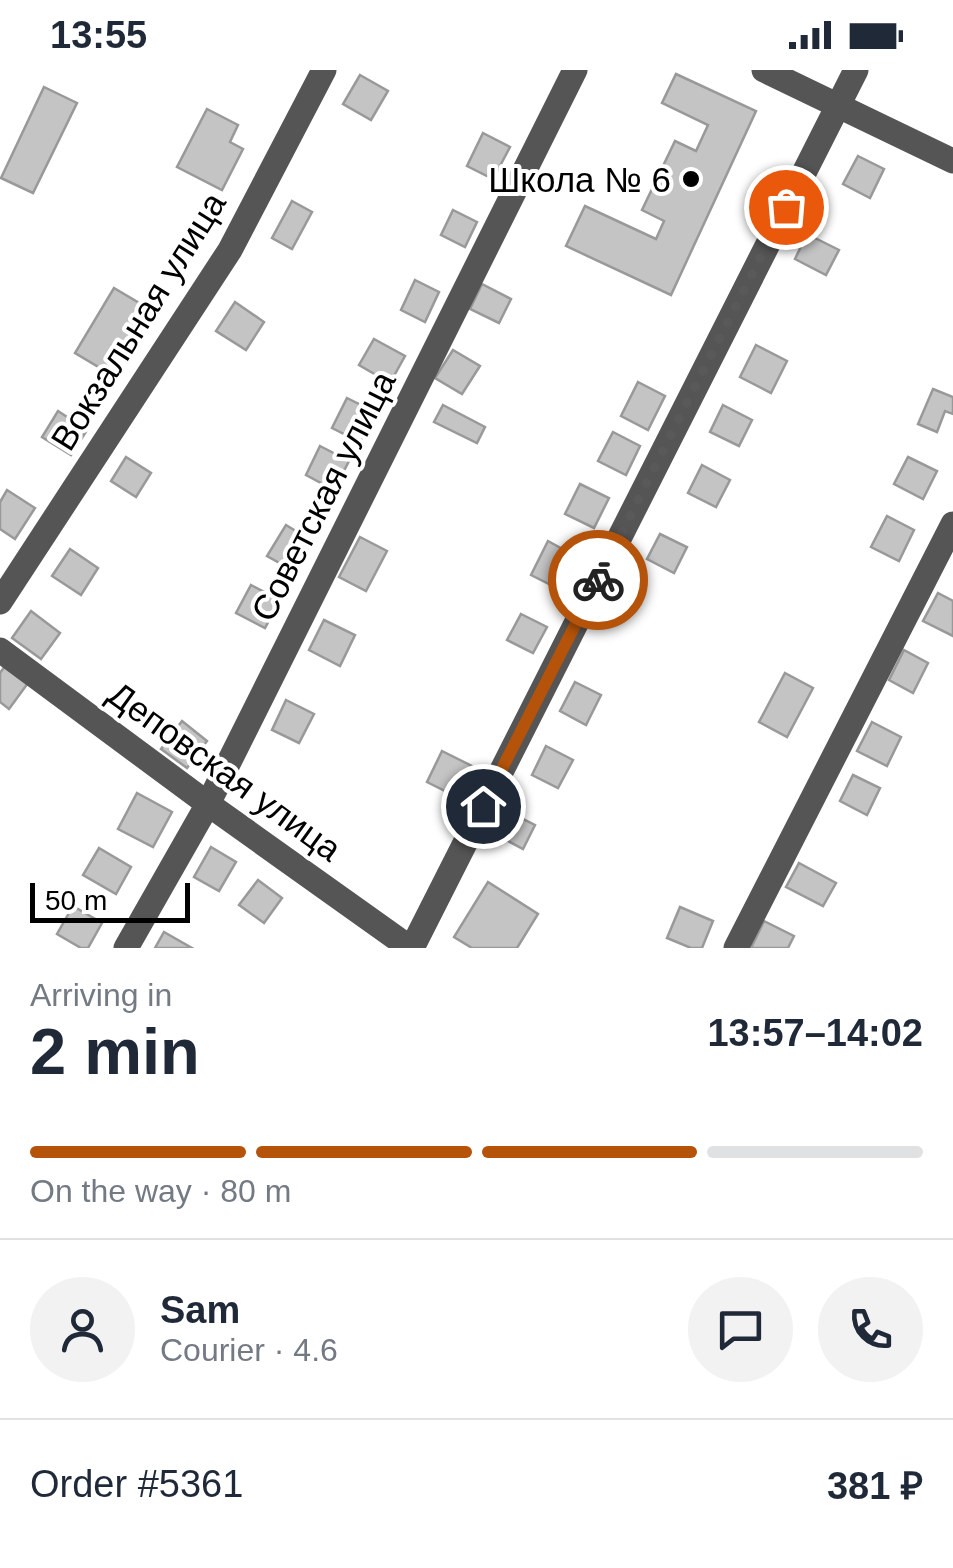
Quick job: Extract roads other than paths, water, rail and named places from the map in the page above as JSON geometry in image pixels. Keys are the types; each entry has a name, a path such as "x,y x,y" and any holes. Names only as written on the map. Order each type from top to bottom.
{"street":[{"name":"Вокзальная улица","path":"0,602 230,250 324,70"},
{"name":"Советская улица","path":"126,948 208,804 575,70"},
{"path":"764,70 953,161"},
{"path":"411,948 757,236 856,70"},
{"path":"736,948 953,524"},
{"name":"Деповская улица","path":"0,650 411,948"}],"place":[{"name":"Школа № 6","path":"691,179"}]}
